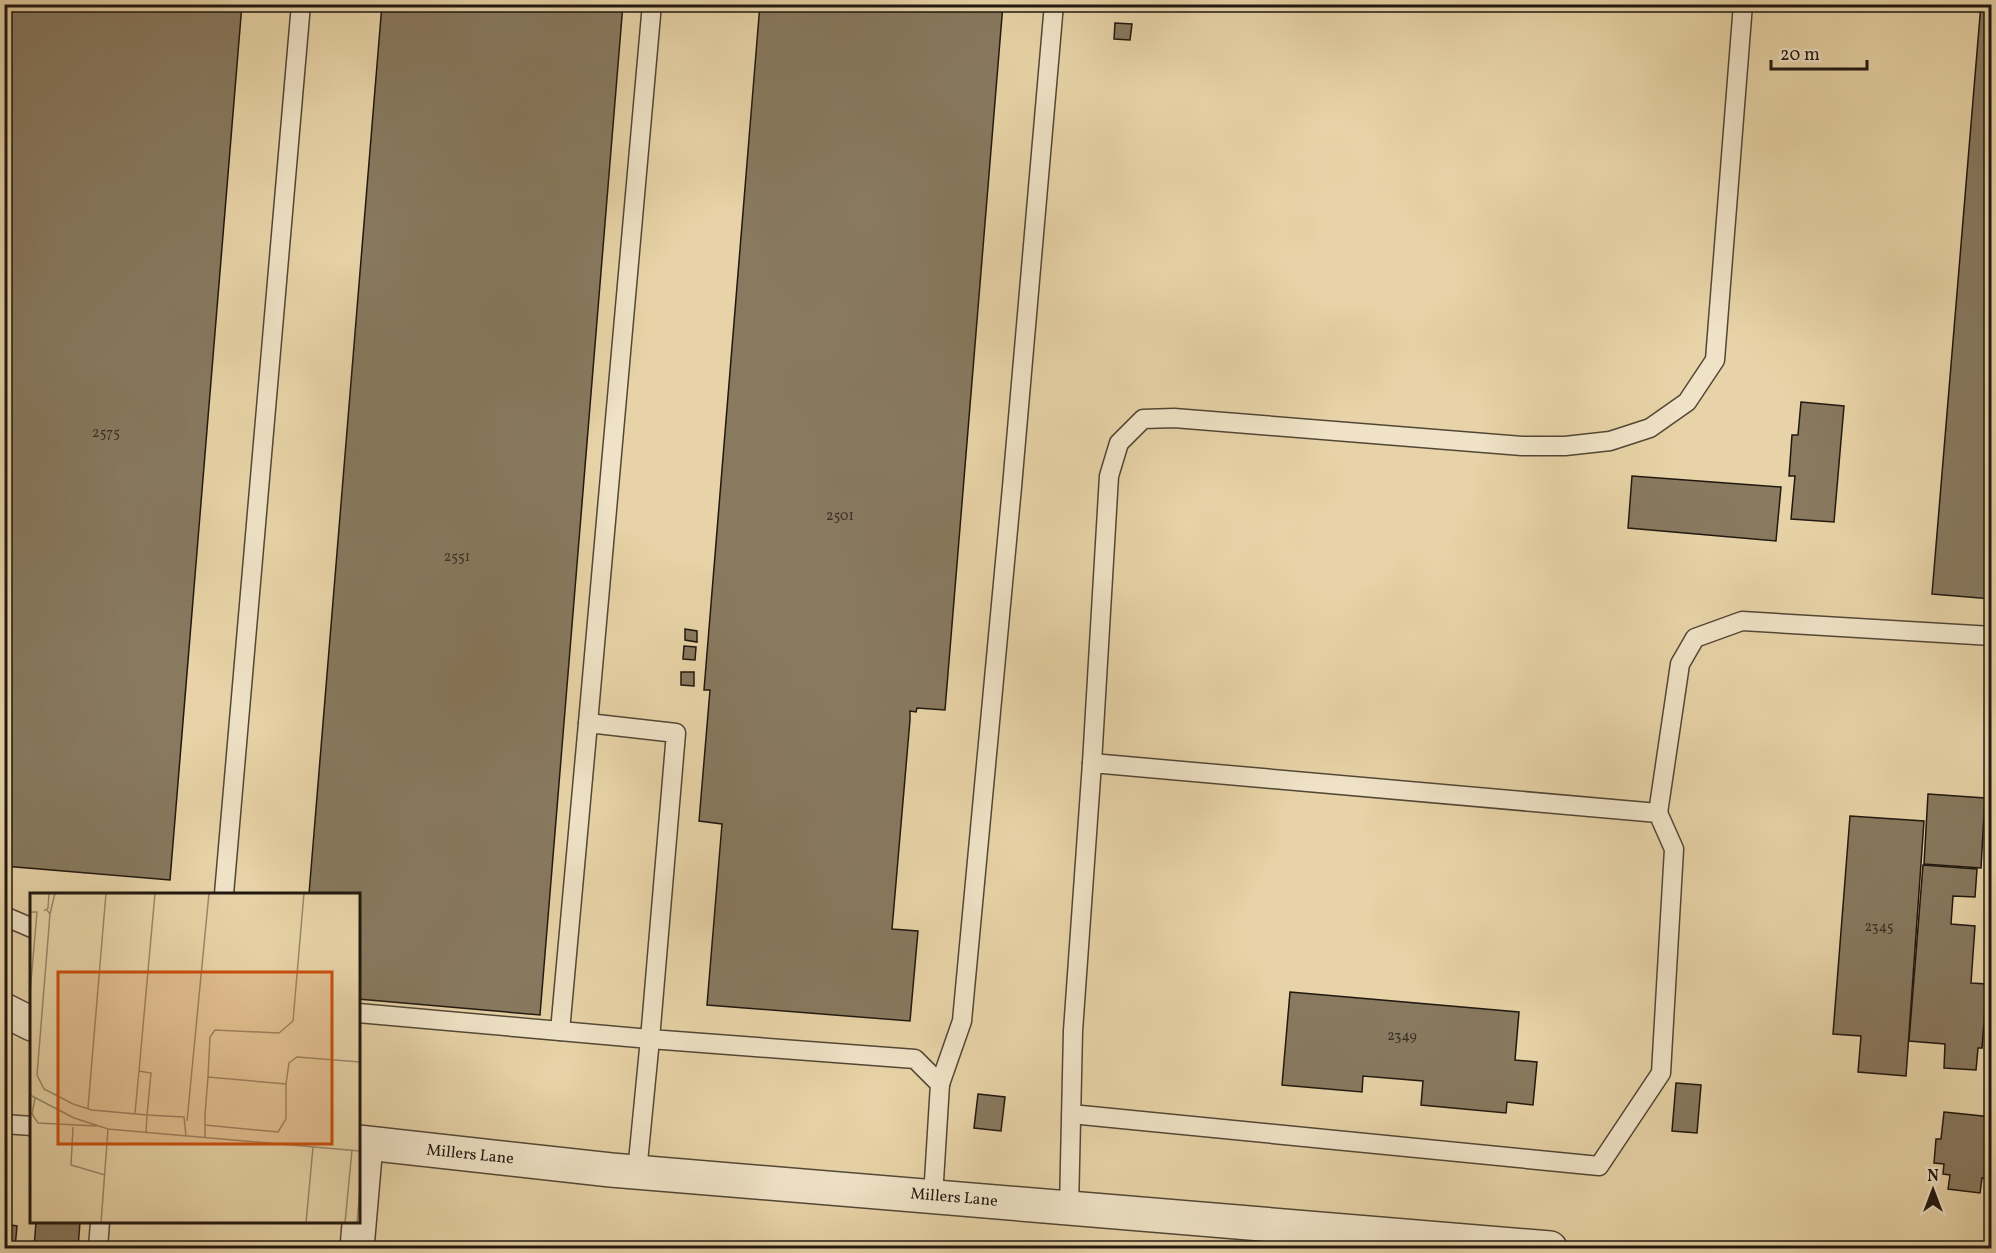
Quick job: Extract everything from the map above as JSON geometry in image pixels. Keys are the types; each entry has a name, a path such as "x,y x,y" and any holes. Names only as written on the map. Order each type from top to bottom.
{"street":[{"path":"4,1010 30,1023"},
{"path":"360,1185 362,1143"},
{"name":"Millers Lane","path":"362,1143 638,1172 1550,1248"},
{"path":"357,1248 358,1223"}],"lane":[{"path":"224,893 301,4"},
{"path":"560,1031 652,4"},
{"path":"933,1197 940,1084 962,1021 1054,4"},
{"path":"1069,1208 1073,1031 1109,476 1119,443 1143,419 1174,418 1522,446 1565,446 1610,441 1650,428 1687,402 1715,360 1743,4"},
{"path":"1071,1114 1599,1166 1660,1073 1674,849 1658,813 1680,664 1695,638 1742,621 1992,636"},
{"path":"588,723 676,733 638,1172"},
{"path":"1092,763 1658,813"},
{"path":"4,916 30,927"},
{"path":"360,1013 650,1039 915,1059 940,1084"},
{"path":"4,1124 30,1126"},
{"path":"98,1248 100,1223"}],"building":[{"path":"4,4 242,4 170,880 4,866"},
{"path":"382,4 623,4 540,1015 360,999 360,893 309,893"},
{"path":"760,4 1003,4 945,710 917,708 916,712 910,711 892,929 918,931 910,1021 707,1005 722,824 699,821 710,690 704,690"},
{"path":"1981,4 1992,4 1992,599 1932,594"},
{"path":"1115,23 1132,24 1130,40 1114,39"},
{"path":"1801,402 1844,406 1834,522 1791,519 1795,476 1789,476 1792,435 1798,435"},
{"path":"1632,476 1781,487 1776,541 1628,528"},
{"path":"685,629 697,631 697,642 685,640"},
{"path":"684,646 696,647 695,660 683,659"},
{"path":"681,672 694,672 694,686 681,685"},
{"path":"1928,794 1985,798 1981,868 1924,864"},
{"path":"1850,816 1924,821 1906,1076 1858,1072 1861,1036 1833,1034"},
{"path":"1923,865 1977,869 1975,897 1953,896 1951,924 1975,926 1971,983 1987,984 1982,1048 1978,1048 1976,1070 1944,1068 1945,1044 1909,1041"},
{"path":"1290,992 1519,1012 1515,1060 1537,1062 1533,1105 1507,1102 1506,1113 1421,1105 1423,1081 1363,1076 1362,1092 1282,1085"},
{"path":"1676,1083 1701,1085 1697,1133 1672,1131"},
{"path":"978,1094 1005,1097 1001,1131 974,1128"},
{"path":"1944,1112 1992,1117 1992,1142 1987,1179 1982,1178 1980,1193 1948,1189 1950,1175 1943,1174 1944,1164 1934,1163 1936,1139 1941,1139"},
{"path":"36,1223 80,1223 78,1248 34,1248"},
{"path":"4,1224 17,1226 15,1248 4,1248"}]}
